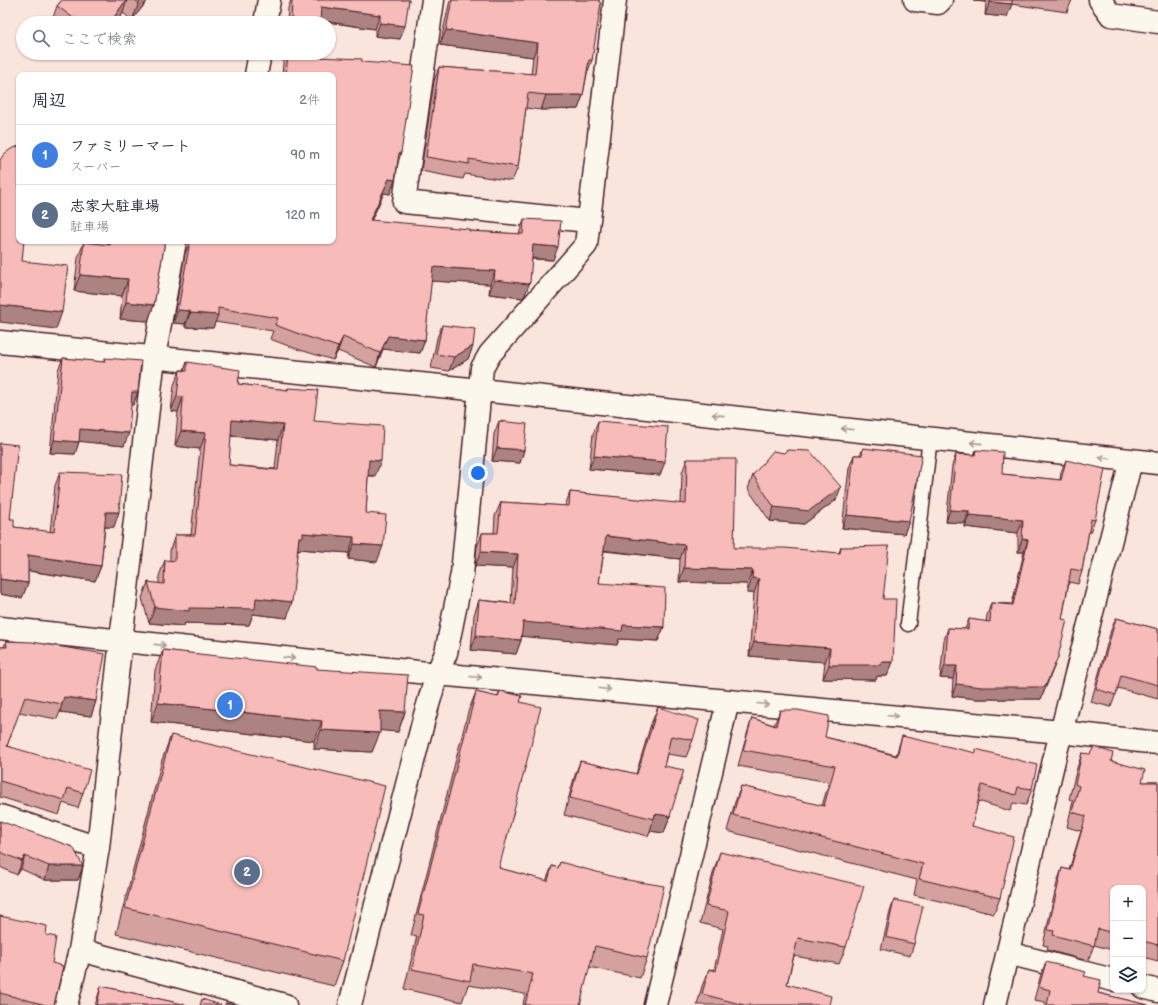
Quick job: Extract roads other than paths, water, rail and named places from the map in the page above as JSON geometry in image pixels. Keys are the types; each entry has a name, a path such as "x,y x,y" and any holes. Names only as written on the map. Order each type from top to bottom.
{"street":[{"path":"266,16 269,0"},
{"path":"433,0 404,202 588,221"},
{"path":"350,1005 437,674 446,653 462,574 482,368 490,354 586,245 615,0"},
{"path":"916,0 938,3 941,0"},
{"path":"1100,0 1110,15 1158,22"},
{"path":"257,72 259,60"},
{"path":"66,1005 80,950 98,848 154,357 174,244"},
{"path":"0,342 480,390 1158,463"},
{"path":"995,1005 1061,732 1131,461"},
{"path":"0,628 437,674 1061,732 1158,743"},
{"path":"655,1005 728,701"},
{"path":"0,816 98,848"},
{"path":"80,950 285,1005"},
{"path":"1008,953 1110,979"},
{"path":"1146,988 1158,991"}],"lane":[{"path":"908,624 930,438"}],"place":[{"name":"ファミリーマート","path":"230,705"},
{"name":"志家大駐車場","path":"247,872"}]}
